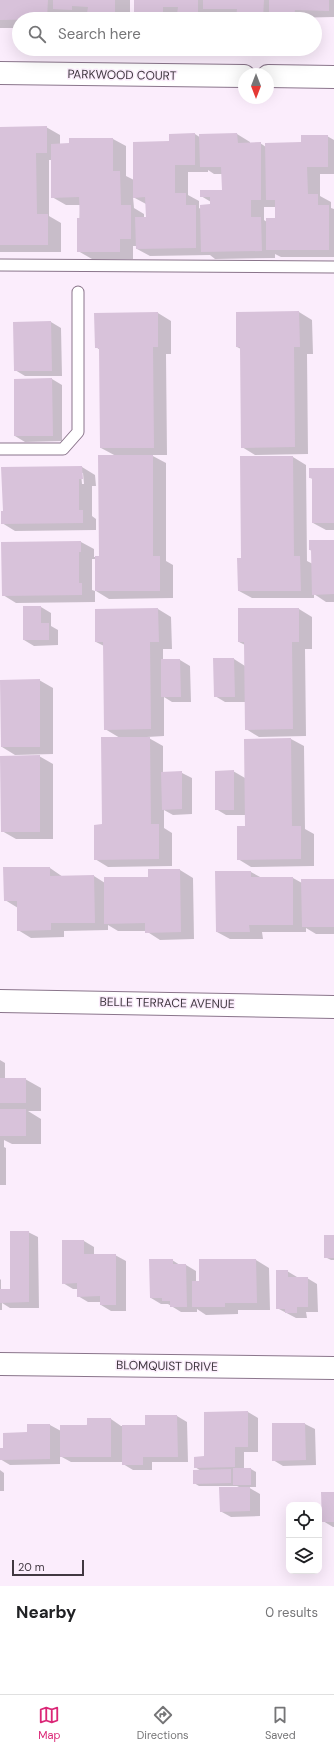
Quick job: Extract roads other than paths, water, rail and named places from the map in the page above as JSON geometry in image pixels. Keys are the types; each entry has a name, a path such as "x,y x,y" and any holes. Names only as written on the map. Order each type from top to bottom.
{"street":[{"name":"PARKWOOD COURT","path":"0,73 238,76"},
{"path":"274,76 334,77"},
{"name":"BELLE TERRACE AVENUE","path":"0,1001 334,1006"},
{"name":"BLOMQUIST DRIVE","path":"0,1364 334,1368"}],"lane":[{"path":"0,265 334,268"},
{"path":"0,449 63,449 78,432 78,292"}]}
